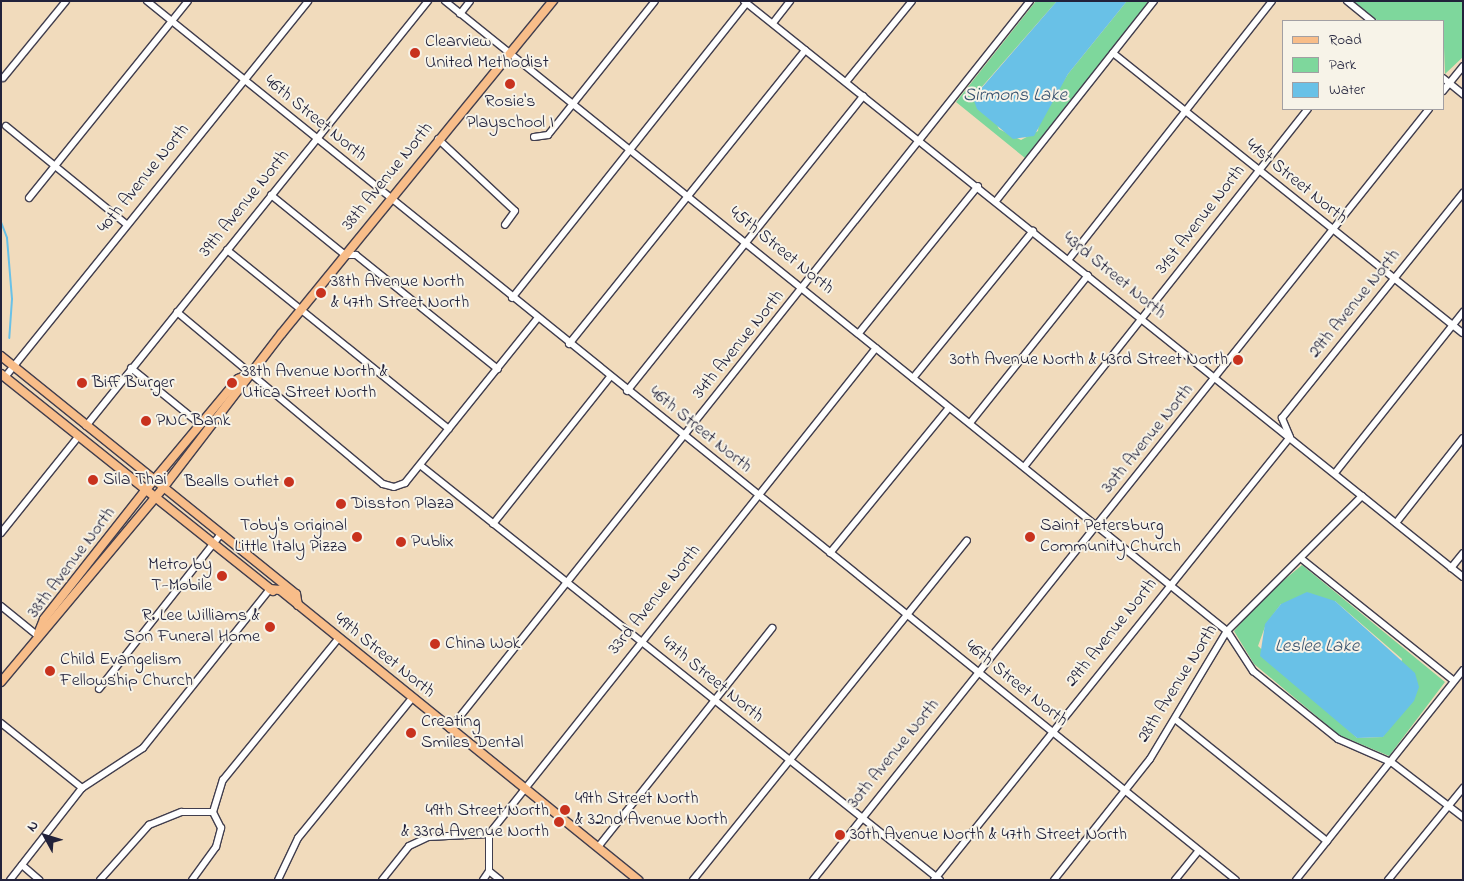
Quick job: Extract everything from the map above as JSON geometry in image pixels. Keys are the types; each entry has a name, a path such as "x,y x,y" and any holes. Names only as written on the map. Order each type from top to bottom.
{"main road":[{"name":"38th Avenue North","path":"1,682 38,636 53,623 163,488 249,374 389,199 553,1"},
{"path":"1,356 153,481"},
{"name":"38th Avenue North","path":"38,636 44,619 144,492 238,379 249,374"},
{"path":"3,375 144,492"},
{"name":"49th Street North","path":"153,481 296,594 298,605"},
{"name":"49th Street North","path":"144,492 270,589 298,605 638,880"},
{"path":"267,572 270,589"}],"street":[{"path":"3,78 66,1"},
{"name":"46th Street North","path":"147,1 389,199 1236,880"},
{"path":"30,198 188,1"},
{"name":"40th Avenue North","path":"3,375 13,366 308,1"},
{"name":"39th Avenue North","path":"86,426 428,1"},
{"name":"45th Street North","path":"445,1 859,333 948,409 970,423 1228,632 1253,671 1338,739 1391,762 1463,817"},
{"path":"460,14 470,1"},
{"path":"534,138 548,135 655,1"},
{"path":"773,24 790,1"},
{"path":"846,82 912,1"},
{"name":"34th Avenue North","path":"450,729 804,289 1030,1"},
{"path":"996,201 1154,1"},
{"path":"1069,259 1272,1"},
{"path":"1347,1 1371,20"},
{"path":"512,298 746,2"},
{"name":"43rd Street North","path":"746,2 1088,274 1463,577"},
{"path":"569,344 805,50"},
{"name":"41st Street North","path":"1113,53 1185,113 1463,333"},
{"path":"1444,90 1463,66"},
{"path":"1444,79 1463,94"},
{"path":"627,391 863,96"},
{"name":"31st Avenue North","path":"1024,467 1307,110"},
{"name":"30th Avenue North","path":"813,880 1216,378 1428,110"},
{"path":"6,126 126,224"},
{"path":"438,139 515,211 505,224"},
{"path":"859,333 978,186"},
{"name":"29th Avenue North","path":"937,879 1052,732 1290,437 1282,418 1463,193"},
{"path":"271,195 345,255 356,255 498,369"},
{"path":"913,378 1033,230"},
{"path":"227,250 449,429"},
{"path":"970,423 1088,274"},
{"path":"176,312 383,484 394,487 405,483 538,319"},
{"path":"1335,473 1463,312"},
{"name":"33rd Avenue North","path":"489,834 876,348"},
{"path":"131,368 200,424"},
{"path":"494,524 610,377"},
{"path":"830,553 948,409"},
{"path":"1,533 78,437"},
{"path":"1396,523 1463,438"},
{"name":"47th Street North","path":"420,464 714,702 789,759 937,879"},
{"name":"28th Avenue North","path":"1054,880 1125,791 1175,719 1200,670 1228,632 1254,600 1303,560 1362,496"},
{"path":"100,689 220,535"},
{"path":"693,880 967,540"},
{"path":"1451,568 1463,553"},
{"path":"1303,560 1454,681"},
{"path":"10,880 82,788 143,748 270,589"},
{"path":"1,606 38,636"},
{"path":"598,847 772,628"},
{"path":"192,880 216,847 221,828 213,812 223,780 339,638"},
{"path":"1296,880 1463,670"},
{"path":"278,880 298,838 412,698"},
{"path":"1175,719 1327,841"},
{"path":"1,723 82,788"},
{"path":"1388,880 1463,788"},
{"path":"100,880 149,825 182,812 213,812"},
{"path":"382,880 409,846 428,837 489,834 489,871 483,880"},
{"path":"1175,880 1199,850"},
{"path":"22,866 39,880"},
{"path":"489,871 500,880"}],"green space":[{"path":"1036,1 1057,1 980,89 999,129 1021,140 1038,131 1039,121 1068,74 1127,1 1149,1 1025,158 956,102"},
{"path":"1353,1 1463,1 1463,57 1445,74 1444,20 1377,20"},
{"path":"1302,565 1445,682 1389,756 1339,735 1254,664 1234,631 1262,598","holes":["1335,601 1402,659 1383,737 1357,738 1258,646 1266,624 1281,604"]}],"water":[{"name":"Sirmons Lake","path":"1057,1 1127,1 1068,74 1034,136 1013,139 977,109 973,98"},
{"name":"Leslee Lake","path":"1307,592 1335,601 1415,673 1419,687 1414,701 1383,737 1357,738 1260,656 1265,624 1281,604"}],"waterway":[{"path":"1,222 7,238 12,299 9,338"}],"place":[{"name":"Clearview United Methodist","path":"415,53"},
{"name":"Rosie's Playschool I","path":"510,84"},
{"name":"38th Avenue North & 47th Street North","path":"321,293"},
{"name":"30th Avenue North & 43rd Street North","path":"1238,360"},
{"name":"Biff Burger","path":"82,383"},
{"name":"38th Avenue North & Utica Street North","path":"232,383"},
{"name":"PNC Bank","path":"146,421"},
{"name":"Sila Thai","path":"93,480"},
{"name":"Bealls Outlet","path":"289,482"},
{"name":"Disston Plaza","path":"341,504"},
{"name":"Toby's Original Little Italy Pizza","path":"357,537"},
{"name":"Saint Petersburg Community Church","path":"1030,537"},
{"name":"Publix","path":"401,542"},
{"name":"Metro by T-Mobile","path":"222,576"},
{"name":"R. Lee Williams & Son Funeral Home","path":"270,627"},
{"name":"China Wok","path":"435,644"},
{"name":"Child Evangelism Fellowship Church","path":"50,671"},
{"name":"Creating Smiles Dental","path":"411,733"},
{"name":"49th Street North & 32nd Avenue North","path":"565,810"},
{"name":"49th Street North & 33rd Avenue North","path":"559,822"},
{"name":"30th Avenue North & 47th Street North","path":"840,835"}]}
